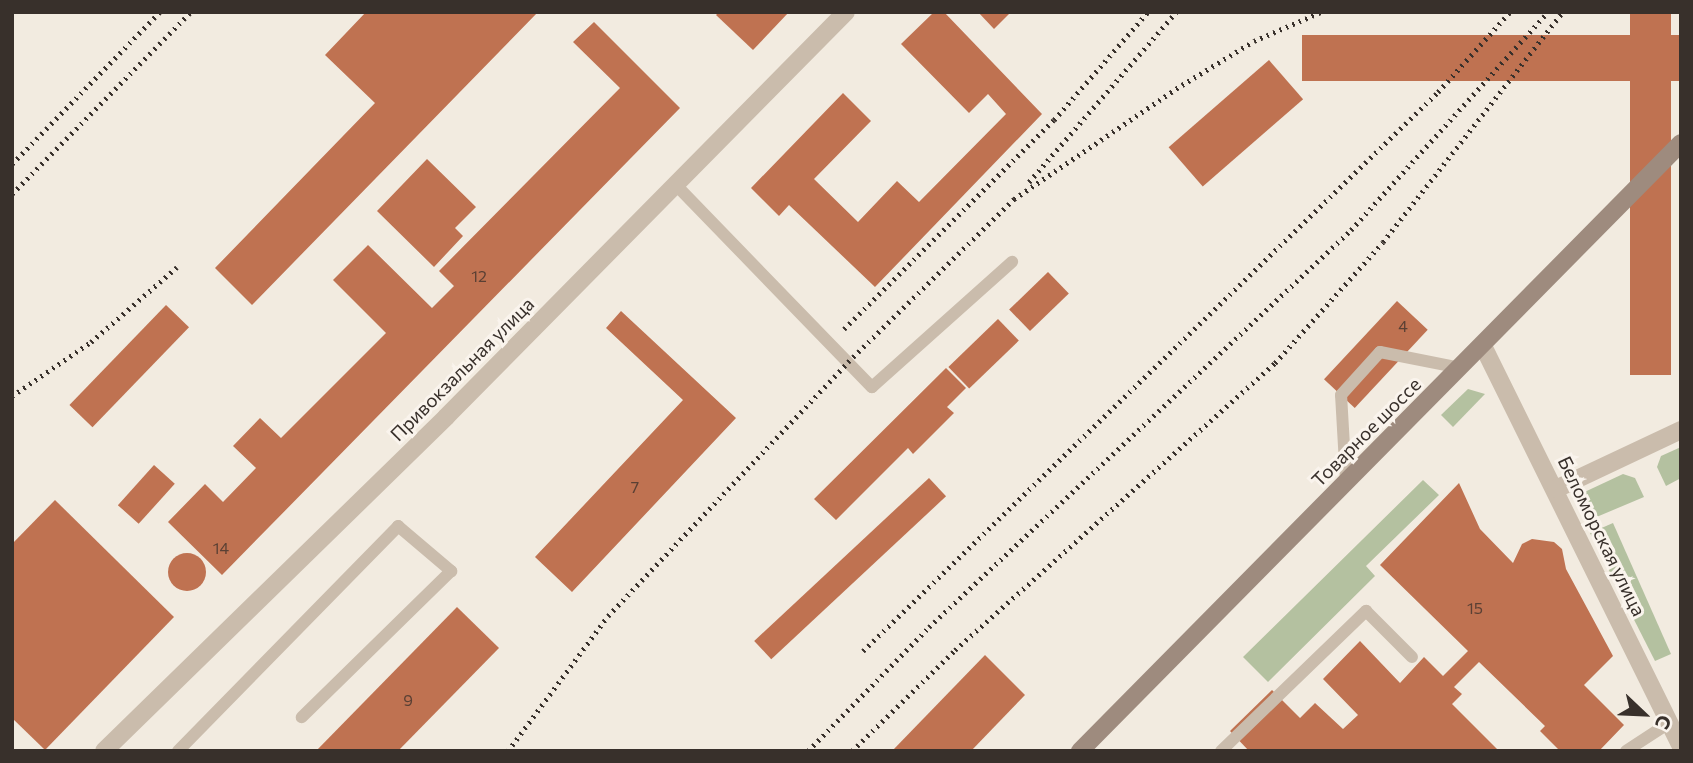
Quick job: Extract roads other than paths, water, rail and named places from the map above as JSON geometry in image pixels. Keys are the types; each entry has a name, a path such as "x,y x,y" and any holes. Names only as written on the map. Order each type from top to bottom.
{"street":[{"name":"Привокзальная улица","path":"104,751 846,12"},
{"name":"Товарное шоссе","path":"1080,751 1681,143"},
{"name":"Беломорская улица","path":"1483,346 1681,746"},
{"path":"1556,489 1681,430"}],"lane":[{"path":"675,184 872,387 1012,262"},
{"path":"1346,481 1341,395 1380,352 1461,368"},
{"path":"178,751 398,527 451,571 303,717"},
{"path":"1221,751 1366,611 1412,657"},
{"path":"1626,751 1670,723"}],"railway":[{"path":"12,164 160,12"},
{"path":"12,194 191,12"},
{"path":"844,329 1054,120 1148,12"},
{"path":"1029,182 1176,12"},
{"path":"508,751 608,616 848,362 1014,199 1182,85 1254,41 1321,12"},
{"path":"863,651 1438,92 1510,12"},
{"path":"808,751 929,627 1351,230 1548,12"},
{"path":"852,751 955,650 1275,363 1383,242 1563,12"},
{"path":"12,396 91,342 177,267"}]}
